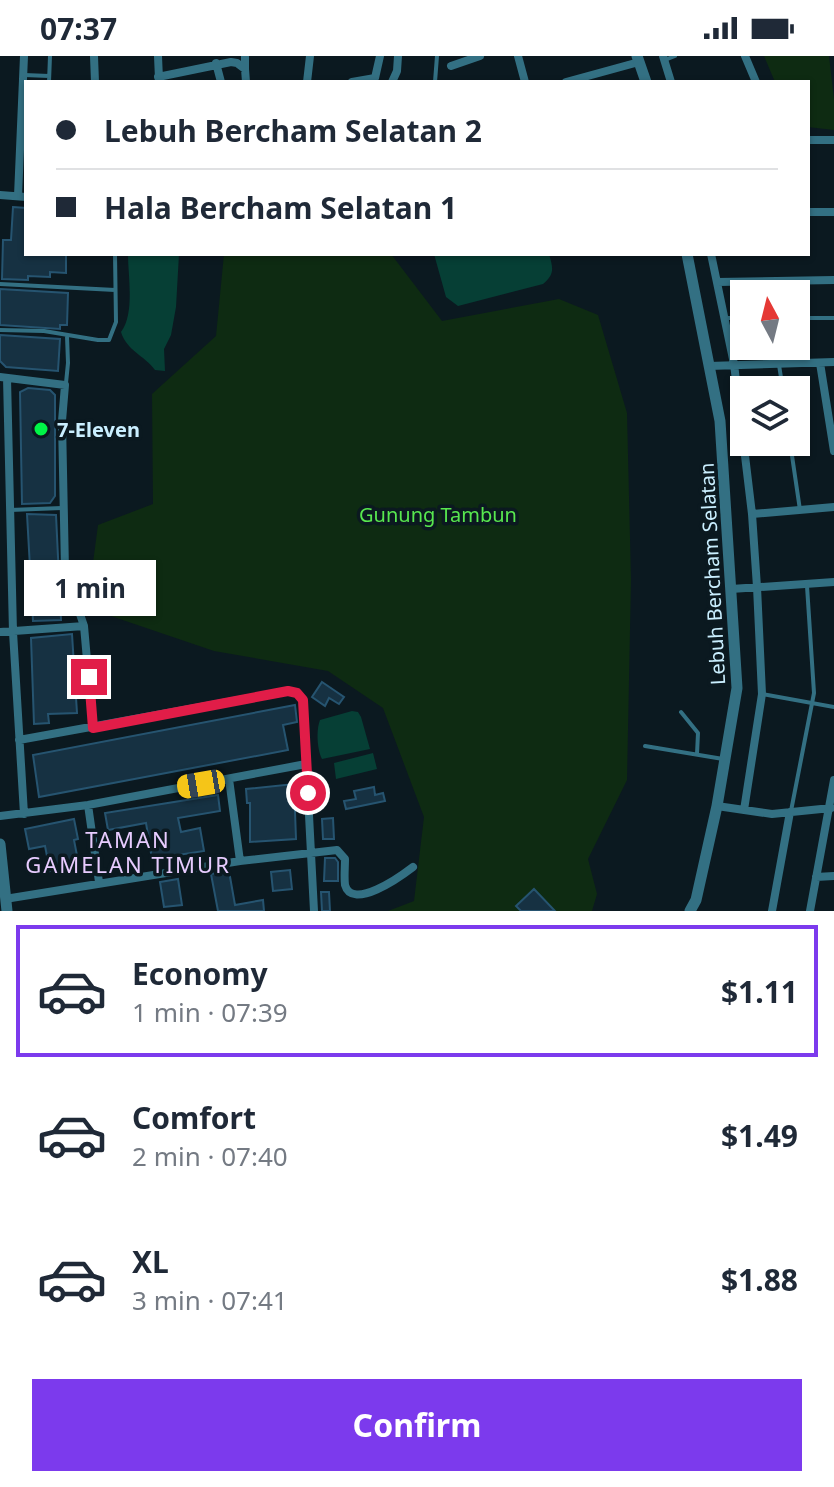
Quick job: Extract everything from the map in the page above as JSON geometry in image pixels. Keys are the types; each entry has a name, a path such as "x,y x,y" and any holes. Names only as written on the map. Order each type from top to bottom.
{"street":[{"path":"0,195 22,197 24,56"},
{"path":"94,56 95,80"},
{"path":"158,56 159,80 216,63 237,63 245,69"},
{"path":"245,56 246,80"},
{"path":"307,80 310,56"},
{"path":"364,80 375,78 380,56"},
{"path":"393,80 398,56"},
{"path":"518,56 524,80"},
{"path":"745,56 755,80"},
{"path":"451,66 474,57"},
{"path":"664,58 670,80"},
{"path":"572,80 638,59 645,80"},
{"path":"216,63 220,80"},
{"path":"810,140 834,140"},
{"path":"810,212 834,212"},
{"name":"Lebuh Bercham Selatan","path":"687,256 720,421 737,688 717,806 696,900 690,911"},
{"path":"711,256 734,364 752,514 757,587 762,694 744,810"},
{"path":"717,282 834,280"},
{"path":"709,366 834,362"},
{"path":"820,363 834,451"},
{"path":"24,814 13,632 4,378 65,385 62,508 67,578 84,626 93,728"},
{"path":"752,514 834,507"},
{"path":"731,589 834,582"},
{"path":"0,632 84,626"},
{"path":"19,740 288,691 297,693 303,700 314,911"},
{"path":"0,816 88,805 306,764"},
{"path":"229,779 240,861"},
{"path":"810,911 834,780"},
{"path":"88,805 99,882"},
{"path":"717,806 772,814 831,808"},
{"path":"772,911 790,812"},
{"path":"0,844 6,905 99,882 310,851 337,850 345,859 345,886 349,894 364,900 413,867"},
{"path":"816,877 834,876"}],"lane":[{"path":"23,75 49,79 50,56"},
{"path":"435,80 437,56"},
{"path":"664,58 675,56"},
{"path":"0,330 44,331 105,341 112,337 116,322 115,256"},
{"path":"0,284 115,290"},
{"path":"725,318 730,318"},
{"path":"810,318 834,318"},
{"path":"65,385 67,336"},
{"path":"779,363 781,376"},
{"path":"792,456 800,510"},
{"path":"10,510 62,508"},
{"path":"790,812 813,703 806,584"},
{"path":"762,694 834,707"},
{"path":"681,712 698,733 697,754"},
{"path":"645,746 725,759"}],"green space":[{"path":"764,56 829,56 834,130 810,127 810,80 774,80"},
{"name":"Gunung Tambun","path":"224,256 393,256 442,321 559,299 598,315 627,413 631,580 627,780 588,859 597,894 592,911 388,911 414,901 424,817 383,708 328,671 214,651 105,614 89,593 98,525 153,504 152,394 216,336"}],"shaded area":[{"path":"128,256 179,256 176,307 171,335 164,349 165,371 155,370 127,344 121,332 128,315"},
{"path":"435,256 549,256 552,270 543,284 458,306 446,297"},
{"path":"358,712 361,717 370,749 322,759 318,740 320,720"},
{"path":"373,753 377,769 336,779 334,763"}],"building":[{"path":"13,207 24,208 24,256 66,256 66,273 50,272 50,277 28,276 28,280 2,279 3,240 11,240"},
{"path":"0,289 68,293 67,325 60,325 60,329 0,325"},
{"path":"0,335 60,339 58,371 6,367 0,361"},
{"path":"28,388 50,390 55,395 55,496 50,503 22,504 20,392"},
{"path":"27,514 56,515 61,620 33,621"},
{"path":"72,634 77,713 48,714 49,723 34,724 31,638"},
{"path":"322,682 344,697 339,704 329,698 325,706 312,697"},
{"path":"295,705 297,722 283,725 288,750 39,797 33,755"},
{"path":"294,784 296,839 250,842 250,803 247,803 246,789"},
{"path":"374,787 375,795 383,793 385,801 346,809 344,801 356,799 354,791"},
{"path":"218,795 220,811 178,818 181,832 200,828 204,851 152,859 146,823 108,830 105,813"},
{"path":"333,818 334,839 323,839 322,819"},
{"path":"74,819 79,866 50,871 45,846 29,849 25,829"},
{"path":"325,858 335,858 338,862 338,881 324,881"},
{"path":"290,870 292,889 273,891 271,872"},
{"path":"229,871 235,905 263,900 264,911 218,911 211,874"},
{"path":"178,879 182,905 164,907 160,882"},
{"path":"534,889 555,911 521,911 516,906"},
{"path":"321,892 329,892 330,911 322,911"}],"place":[{"name":"7-Eleven","path":"41,429"}],"district":[{"name":"TAMAN GAMELAN TIMUR","path":"128,852"}],"route":[{"path":"89,677 93,728 288,691 297,693 303,700 308,793"}]}
